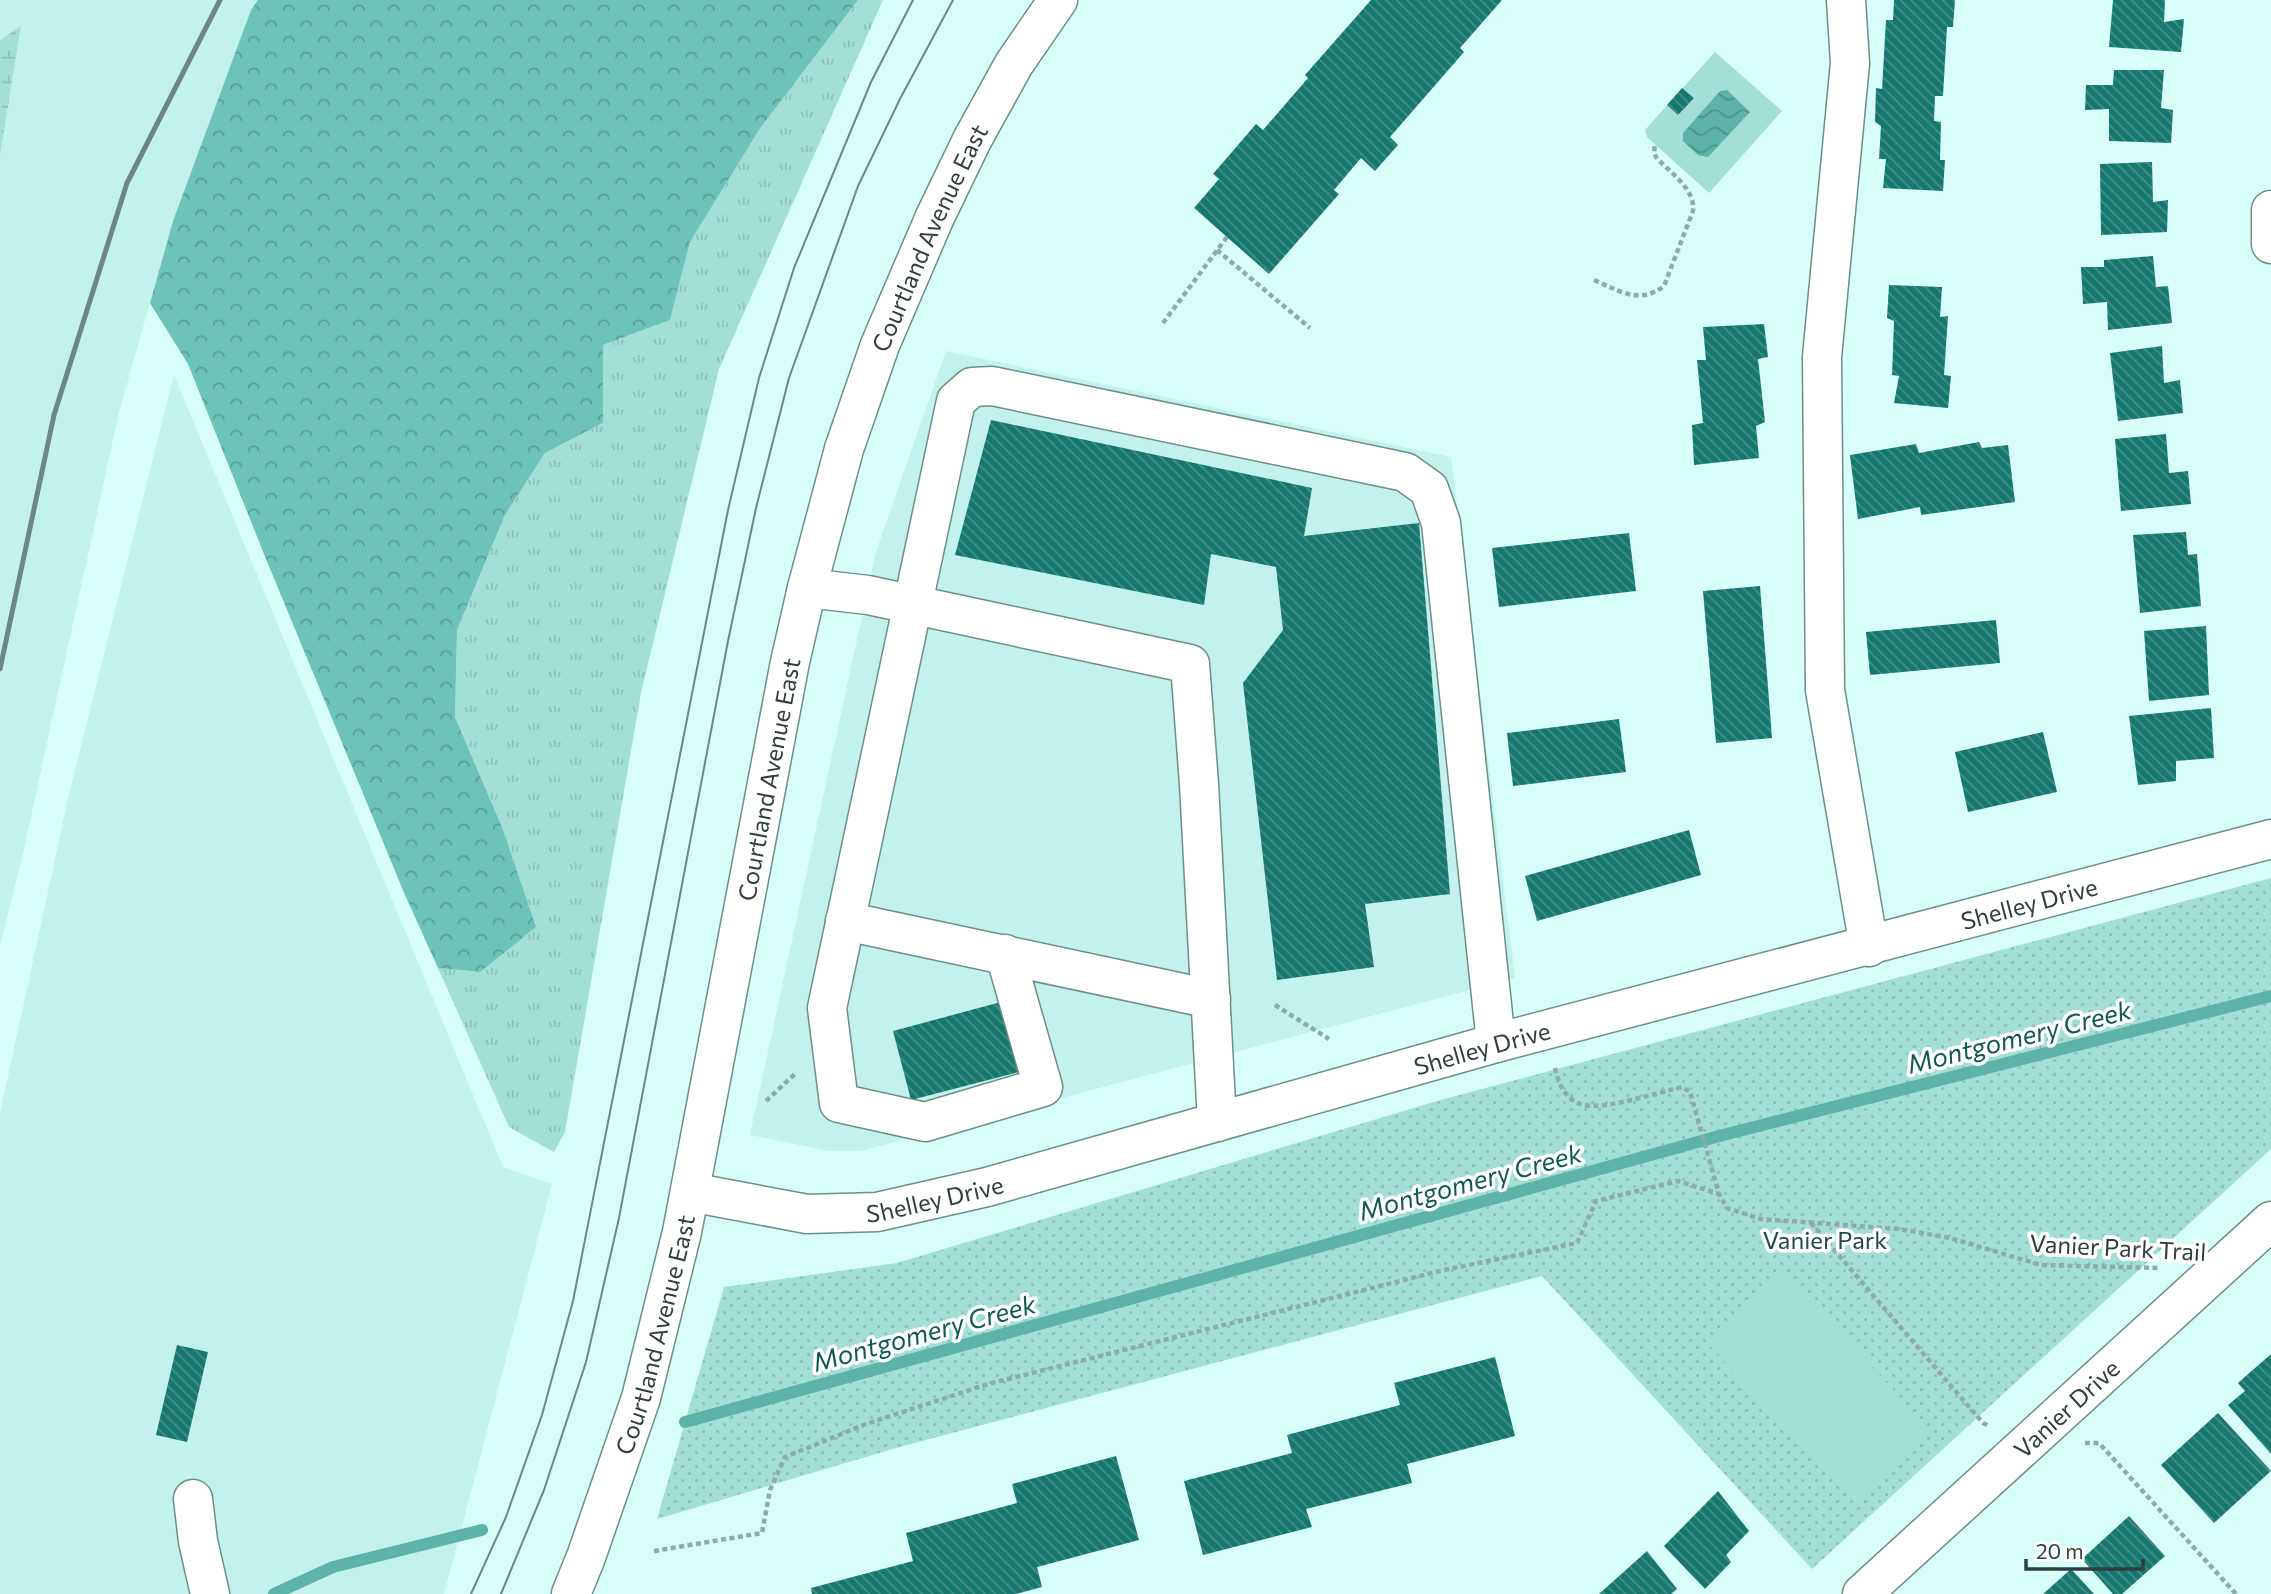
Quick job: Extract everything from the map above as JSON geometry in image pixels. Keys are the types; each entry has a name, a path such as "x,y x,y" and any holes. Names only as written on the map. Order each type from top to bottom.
{"street":[{"name":"Courtland Avenue East","path":"571,1594 640,1398 690,1192 788,674 807,588 844,449 880,345 934,219 972,140 1014,64 1058,0"},
{"path":"1846,0 1850,64 1822,357 1825,690 1869,947"},
{"path":"2271,211 2271,244"},
{"path":"1005,954 1043,1087 925,1122 839,1103 827,1008 845,921 956,401 972,387 992,386 1405,472 1429,489 1441,523 1496,1043"},
{"path":"807,588 868,595 1189,664 1217,1122"},
{"name":"Shelley Drive","path":"690,1192 807,1214 877,1212 987,1187 1496,1043 1869,947 2271,839"},
{"path":"845,921 1211,999"},
{"name":"Vanier Drive","path":"1862,1594 2271,1221"},
{"path":"193,1499 198,1541 210,1594"}],"path":[{"path":"1594,280 1633,296 1654,294 1664,286 1694,202 1688,191 1656,157 1655,144"},
{"path":"1163,323 1227,237"},
{"path":"1217,250 1310,328"},
{"path":"1275,1005 1329,1039"},
{"path":"1549,1029 1556,1073 1565,1094 1583,1105 1603,1105 1682,1087 1690,1092 1718,1194"},
{"name":"Vanier Park Trail","path":"654,1551 762,1533 770,1490 785,1457 866,1424 988,1384 1444,1270 1577,1242 1596,1202 1678,1181 1718,1194 1727,1208 1760,1219 1899,1229 1950,1238 2041,1265 2218,1269"},
{"path":"1810,1222 1983,1423 2027,1443 2099,1443 2236,1594"}],"shaded area":[{"path":"0,0 258,0 251,10 173,221 119,412 23,853 0,945 0,156 21,27 0,40"},
{"path":"946,351 1451,457 1515,978 861,1151 829,1151 750,1135 876,552"},
{"path":"174,375 503,1167 552,1184 444,1594 0,1594 0,1114 68,799"}],"green space":[{"path":"258,0 858,0 761,127 690,242 670,320 603,345 603,423 545,453 505,515 457,630 455,717 502,827 536,927 480,972 438,968 405,895 188,364 150,303 173,221 251,10"},
{"path":"858,0 883,0 719,369 641,693 565,1132 554,1152 509,1127 438,968 480,972 502,827 455,717 457,630 505,515 545,453 603,423 603,345 670,320 690,242 761,127"},
{"path":"21,26 0,156 0,40"},
{"path":"1715,52 1782,111 1709,193 1647,137 1645,130"},
{"name":"Vanier Park","path":"2271,878 2271,1149 1812,1569 1542,1276 903,1446 657,1519 724,1287 897,1263 1437,1101"},
{"path":"1784,1271 1932,1432 1855,1503 1707,1342"}],"water":[{"path":"1727,90 1750,112 1708,157 1698,155 1683,141 1683,133 1720,91"}],"building":[{"path":"1371,0 1502,0 1460,48 1464,52 1390,137 1398,145 1375,171 1361,158 1334,190 1339,194 1269,274 1194,208 1219,179 1213,174 1256,124 1263,130 1308,78 1305,75"},
{"path":"1894,0 1955,0 1953,27 1947,27 1943,96 1935,96 1934,121 1941,122 1940,160 1945,160 1943,191 1883,188 1886,159 1879,159 1881,126 1875,122 1876,88 1882,89 1886,20 1893,20"},
{"path":"2113,0 2165,0 2164,22 2184,19 2181,52 2109,47"},
{"path":"2114,70 2164,70 2161,108 2173,110 2171,143 2109,141 2109,109 2085,110 2086,85 2113,85"},
{"path":"1682,88 1694,98 1678,115 1667,105"},
{"path":"2152,162 2153,202 2168,200 2167,232 2101,235 2100,164"},
{"path":"2153,256 2156,287 2168,286 2172,323 2108,330 2107,302 2083,304 2081,267 2104,267 2104,260"},
{"path":"1889,285 1942,287 1940,317 1948,316 1944,375 1951,376 1948,408 1894,403 1899,376 1892,375 1894,321 1887,318"},
{"path":"1764,324 1768,357 1758,359 1765,422 1756,426 1759,458 1694,465 1692,425 1703,423 1697,360 1706,360 1703,327"},
{"path":"2162,346 2164,383 2180,380 2183,413 2118,421 2110,353"},
{"path":"991,420 1312,488 1304,536 1419,523 1450,894 1365,904 1374,967 1277,980 1243,683 1283,630 1276,567 1211,554 1204,605 955,555"},
{"path":"2166,434 2169,473 2188,471 2191,504 2121,511 2115,439"},
{"path":"1979,442 1982,448 2008,445 2015,502 1921,515 1920,507 1858,519 1850,455 1916,444 1919,453"},
{"path":"2186,532 2188,555 2197,554 2201,606 2140,613 2133,535"},
{"path":"1629,533 1636,591 1499,607 1492,548"},
{"path":"1760,586 1772,738 1716,743 1703,591"},
{"path":"1996,620 2000,663 1870,675 1866,632"},
{"path":"2206,626 2209,695 2149,701 2144,631"},
{"path":"2211,708 2214,758 2176,761 2176,781 2138,785 2129,716"},
{"path":"1619,719 1626,772 1513,786 1507,733"},
{"path":"2043,732 2057,792 1968,812 1955,752"},
{"path":"1689,830 1701,875 1537,921 1525,876"},
{"path":"1001,1002 1019,1072 911,1100 893,1031"},
{"path":"177,1345 208,1352 187,1442 156,1435"},
{"path":"2271,1354 2271,1454 2228,1405 2245,1391 2238,1383"},
{"path":"1495,1357 1515,1436 1407,1464 1412,1483 1306,1509 1312,1527 1203,1555 1184,1481 1292,1453 1287,1435 1400,1405 1394,1383"},
{"path":"2218,1413 2271,1471 2214,1523 2161,1465"},
{"path":"1116,1456 1139,1540 1037,1567 1042,1587 1016,1594 812,1594 811,1588 913,1561 906,1533 1017,1503 1012,1484"},
{"path":"1718,1491 1749,1531 1726,1555 1731,1562 1705,1589 1664,1546"},
{"path":"2129,1516 2165,1556 2122,1594 2113,1594 2082,1559"},
{"path":"1647,1551 1677,1589 1671,1594 1599,1594"},
{"path":"2071,1569 2094,1594 2043,1594"}],"waterway":[{"name":"Montgomery Creek","path":"685,1422 1723,1135 2271,996"},
{"name":"Montgomery Creek","path":"274,1594 333,1567 482,1530"}],"tram line":[{"path":"471,1594 506,1517 542,1415 573,1301 728,510 759,378 794,268 871,82 913,0"},
{"path":"501,1594 544,1490 586,1362 619,1218 728,641 756,508 789,378 858,186 901,97 953,0"}],"railway":[{"path":"0,669 54,415 127,183 220,0"}]}
